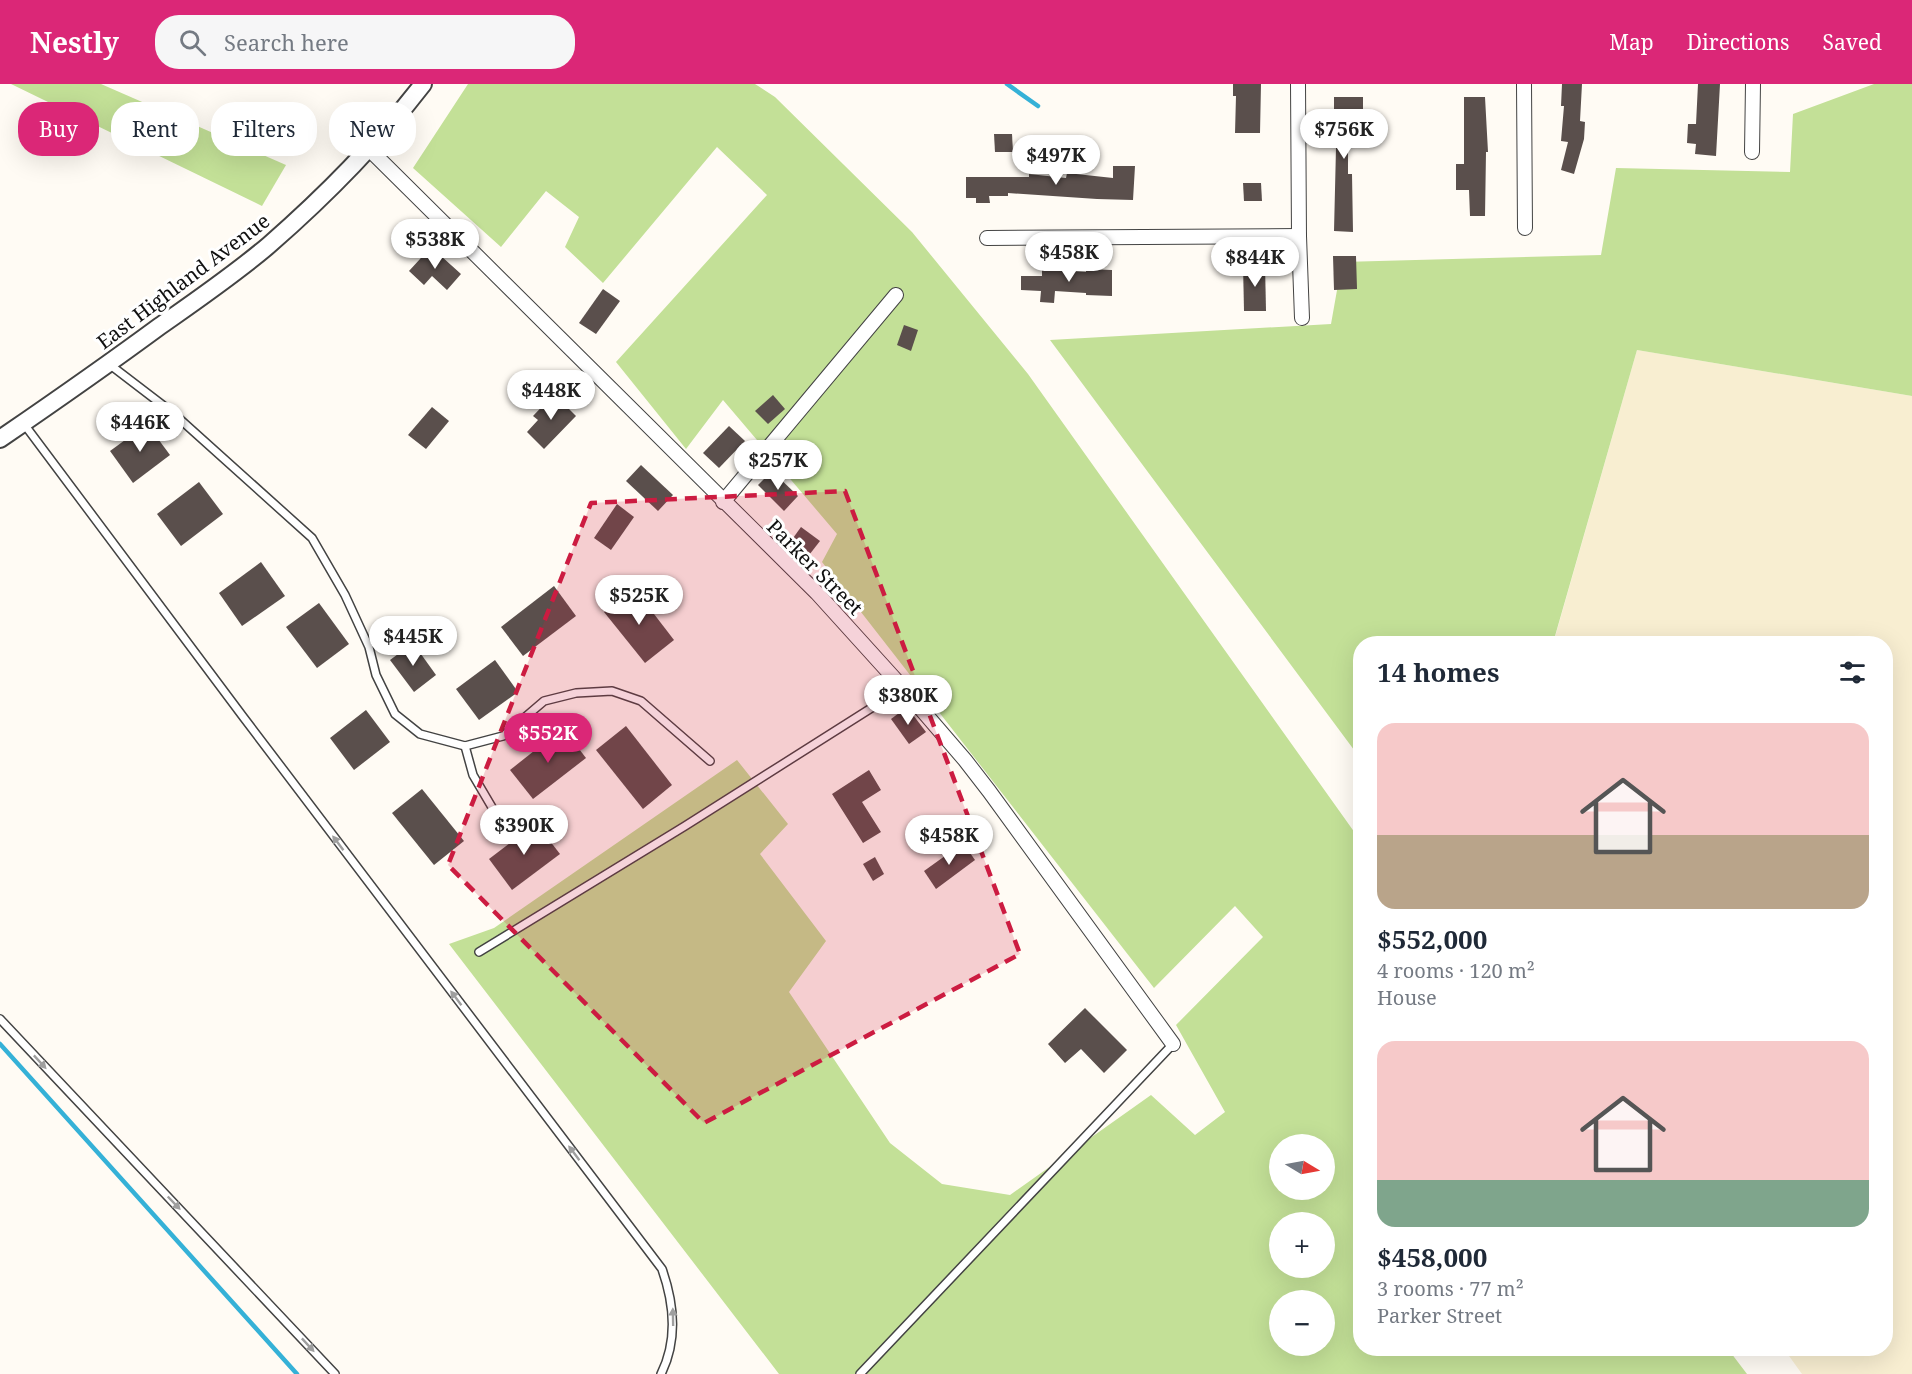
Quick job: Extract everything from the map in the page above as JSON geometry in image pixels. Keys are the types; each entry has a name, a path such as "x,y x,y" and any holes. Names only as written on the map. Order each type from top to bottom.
{"street":[{"name":"East Highland Avenue","path":"409,102 423,84"},
{"path":"1298,84 1302,318"},
{"path":"1524,84 1525,228"},
{"path":"1752,152 1753,84"},
{"name":"East Highland Avenue","path":"0,439 225,280 269,245 360,156"},
{"name":"Parker Street","path":"376,156 817,593 903,688 977,775 1173,1044"},
{"path":"987,238 1299,236"},
{"path":"723,502 896,295"}],"lane":[{"path":"108,364 173,413 312,538 345,595 369,647 376,675 394,714 420,734 465,746 503,736 544,700 576,693 612,691 641,701 710,761"},
{"path":"24,423 258,737 662,1269 673,1308 673,1329 666,1364 661,1374"},
{"path":"479,952 685,826 903,688"},
{"path":"465,746 473,775 503,826"},
{"path":"0,1019 335,1374"},
{"path":"860,1374 1173,1044"}],"highlighted area":[{"path":"845,491 1020,954 704,1123 448,865 591,503"}],"shaded area":[{"path":"1637,350 1912,396 1912,1374 1802,1374 1789,1356 1893,1356 1893,636 1555,636"}],"green space":[{"path":"11,84 101,84 142,102 111,102 111,133 99,127 99,102 48,102"},
{"path":"468,84 755,84 775,97 912,232 1028,374 1353,830 1353,1356 1733,1356 1747,1374 779,1374 449,944 494,928 737,760 788,824 760,854 826,941 789,992 890,1143 942,1184 1010,1195 1151,1095 1195,1135 1225,1112 1176,1025 1263,937 1235,906 1154,988 822,562 837,534 723,400 686,449 616,362 767,195 717,147 603,283 565,247 579,217 546,191 501,247 413,168"},
{"path":"1874,84 1912,84 1912,396 1637,350 1555,636 1353,636 1353,749 1050,340 1331,324 1342,262 1601,255 1616,168 1790,172 1793,114"},
{"path":"199,127 211,132 211,156 265,156 286,165 262,206 159,156 199,156"}],"building":[{"path":"1233,84 1261,84 1260,133 1235,133 1236,96 1233,96"},
{"path":"1562,84 1582,84 1580,121 1585,122 1584,139 1574,174 1561,170 1568,142 1561,141 1564,106 1561,106"},
{"path":"1698,84 1720,84 1716,156 1695,154 1696,144 1687,143 1688,124 1696,124"},
{"path":"1334,97 1363,97 1363,120 1348,120 1348,174 1352,174 1353,232 1334,231 1336,148 1329,148 1329,135 1334,135"},
{"path":"1464,97 1485,97 1488,152 1486,152 1485,216 1470,216 1469,190 1456,190 1456,164 1464,164"},
{"path":"994,134 1012,134 1013,152 995,152"},
{"path":"1113,166 1135,166 1133,200 1008,193 1008,196 989,196 990,203 976,203 976,198 966,198 966,177 1029,177 1029,174 1066,178 1067,173 1113,178"},
{"path":"1243,183 1261,183 1262,201 1244,201"},
{"path":"431,247 461,274 447,290 432,276 424,285 409,271"},
{"path":"1333,256 1356,256 1357,289 1334,290"},
{"path":"1243,264 1265,264 1266,311 1244,311"},
{"path":"1042,269 1086,272 1086,269 1112,270 1112,296 1055,291 1054,303 1040,302 1041,291 1021,290 1021,276 1042,276"},
{"path":"603,289 620,301 596,334 579,323"},
{"path":"904,325 918,330 911,351 897,345"},
{"path":"554,394 576,416 544,449 527,432 538,420 533,416"},
{"path":"773,395 785,409 768,424 755,411"},
{"path":"432,407 449,421 426,449 408,435"},
{"path":"147,424 170,455 133,483 110,451"},
{"path":"729,426 745,441 719,468 703,453"},
{"path":"641,465 673,495 658,511 626,481"},
{"path":"772,471 798,496 784,511 758,485"},
{"path":"199,482 223,514 181,546 157,514"},
{"path":"617,504 634,517 611,550 594,538"},
{"path":"801,527 820,541 806,559 788,545"},
{"path":"261,562 285,596 242,626 219,593"},
{"path":"554,586 576,616 523,656 501,627"},
{"path":"634,588 674,640 645,663 604,612"},
{"path":"319,603 349,644 317,668 286,627"},
{"path":"413,643 436,675 414,692 390,660"},
{"path":"495,660 518,692 479,720 456,689"},
{"path":"907,707 926,732 909,744 891,719"},
{"path":"366,710 390,742 354,770 330,738"},
{"path":"626,726 672,785 643,809 596,750"},
{"path":"563,728 586,758 533,799 510,770"},
{"path":"869,770 881,790 862,802 881,832 863,843 832,794"},
{"path":"422,789 464,841 434,865 392,813"},
{"path":"536,823 560,854 512,890 489,859"},
{"path":"963,843 975,860 936,889 924,871"},
{"path":"875,857 884,874 873,881 863,864"},
{"path":"1085,1008 1127,1050 1104,1073 1081,1049 1065,1063 1048,1044"}],"waterway":[{"path":"1007,84 1038,106"},
{"path":"0,1044 297,1374"}]}
